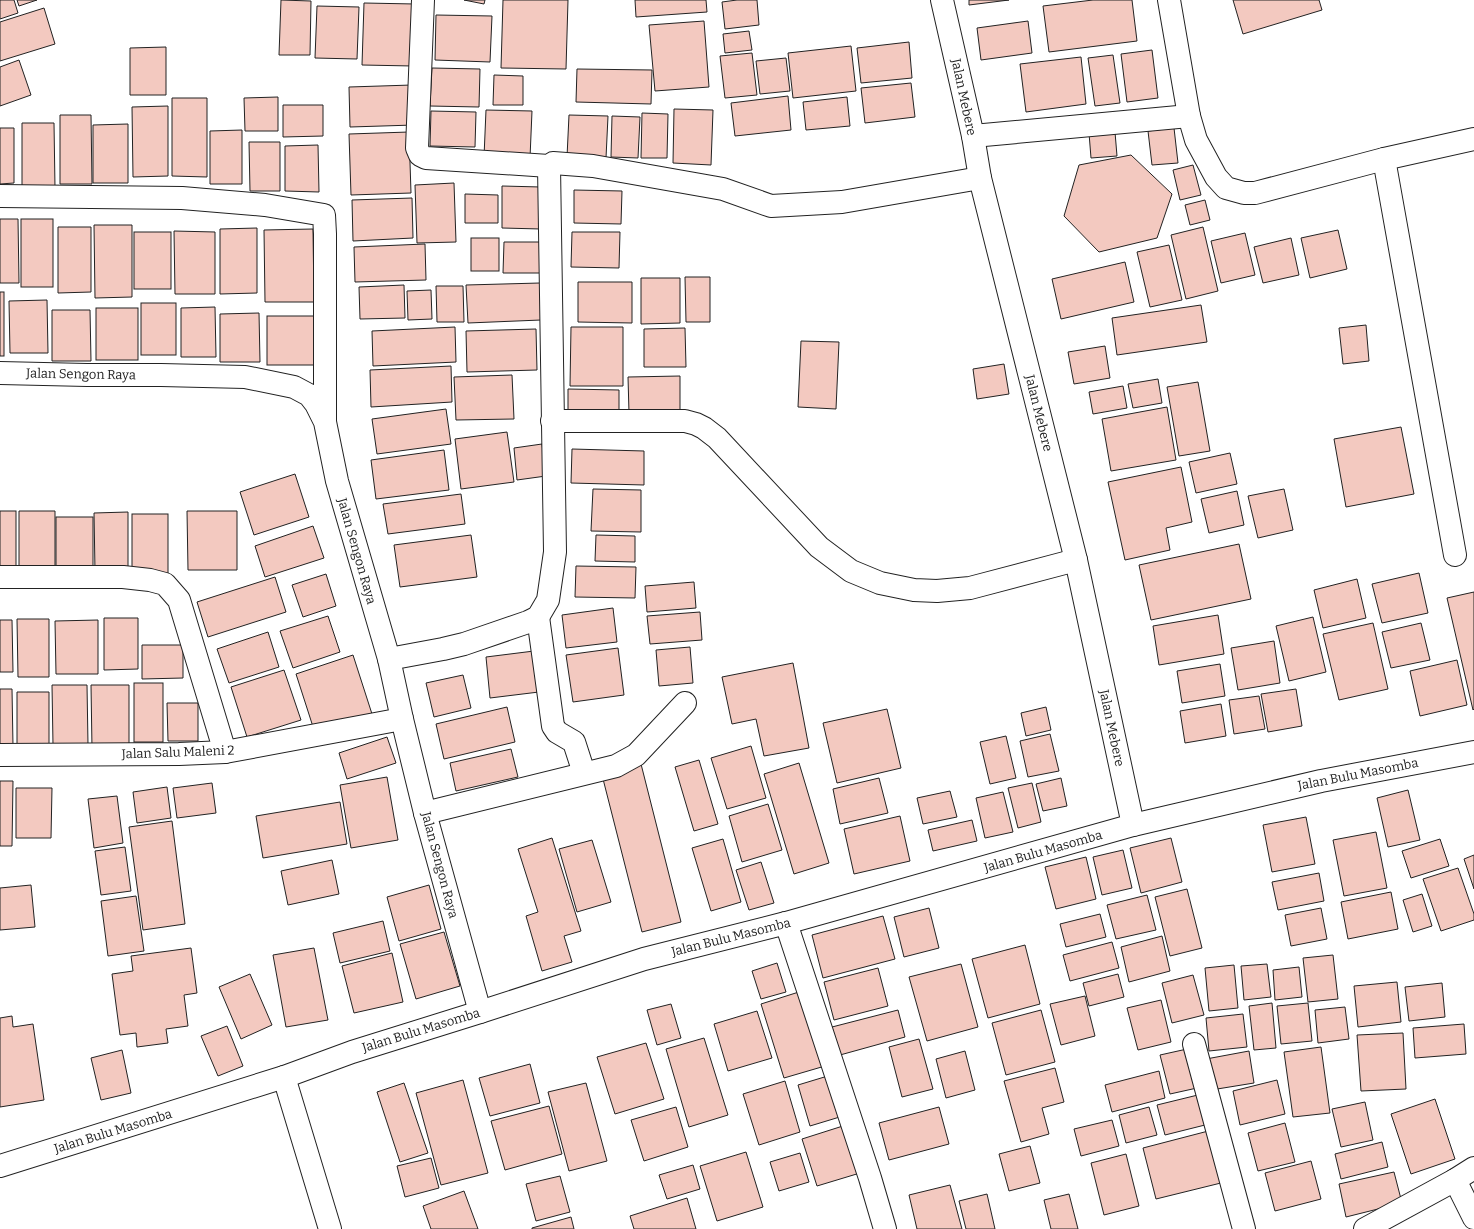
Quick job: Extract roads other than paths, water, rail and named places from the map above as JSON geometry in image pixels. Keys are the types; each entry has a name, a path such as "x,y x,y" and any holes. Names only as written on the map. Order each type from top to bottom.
{"street":[{"path":"423,0 417,148 420,155 426,158 549,166 552,163 568,163 723,189 771,206 842,202 980,178"},
{"name":"Jalan Mebere","path":"942,0 973,136 980,178 1076,560 1133,826"},
{"path":"1169,0 1188,116 1196,140 1216,177 1226,188 1237,192 1255,193 1384,159 1474,139"},
{"path":"973,136 1188,116"},
{"path":"1384,159 1455,554"},
{"path":"389,659 464,644 528,622 538,617 548,600 555,552 549,166"},
{"path":"0,196 182,198 265,205 324,215 326,234 325,422"},
{"name":"Jalan Sengon Raya","path":"0,373 245,377 294,387 309,395 316,404 325,422 337,481 389,659 425,813 480,1012"},
{"path":"552,421 685,421 696,424 717,438 819,547 851,571 880,583 914,590 937,591 970,588 1076,560"},
{"path":"0,577 123,577 150,580 165,584 179,600 225,752"},
{"path":"538,617 553,726 557,732 574,742 584,773"},
{"path":"425,813 616,766 636,756 685,703"},
{"name":"Jalan Salu Maleni 2","path":"0,755 180,754 225,752 402,719"},
{"name":"Jalan Bulu Masomba","path":"0,1166 284,1077 352,1052 644,959 786,923 1133,826 1321,781 1474,752"},
{"path":"786,923 840,1084 885,1229"},
{"path":"1194,1044 1244,1229"},
{"path":"284,1077 330,1229"},
{"path":"1365,1229 1474,1168"},
{"path":"1455,1180 1474,1218"}]}
